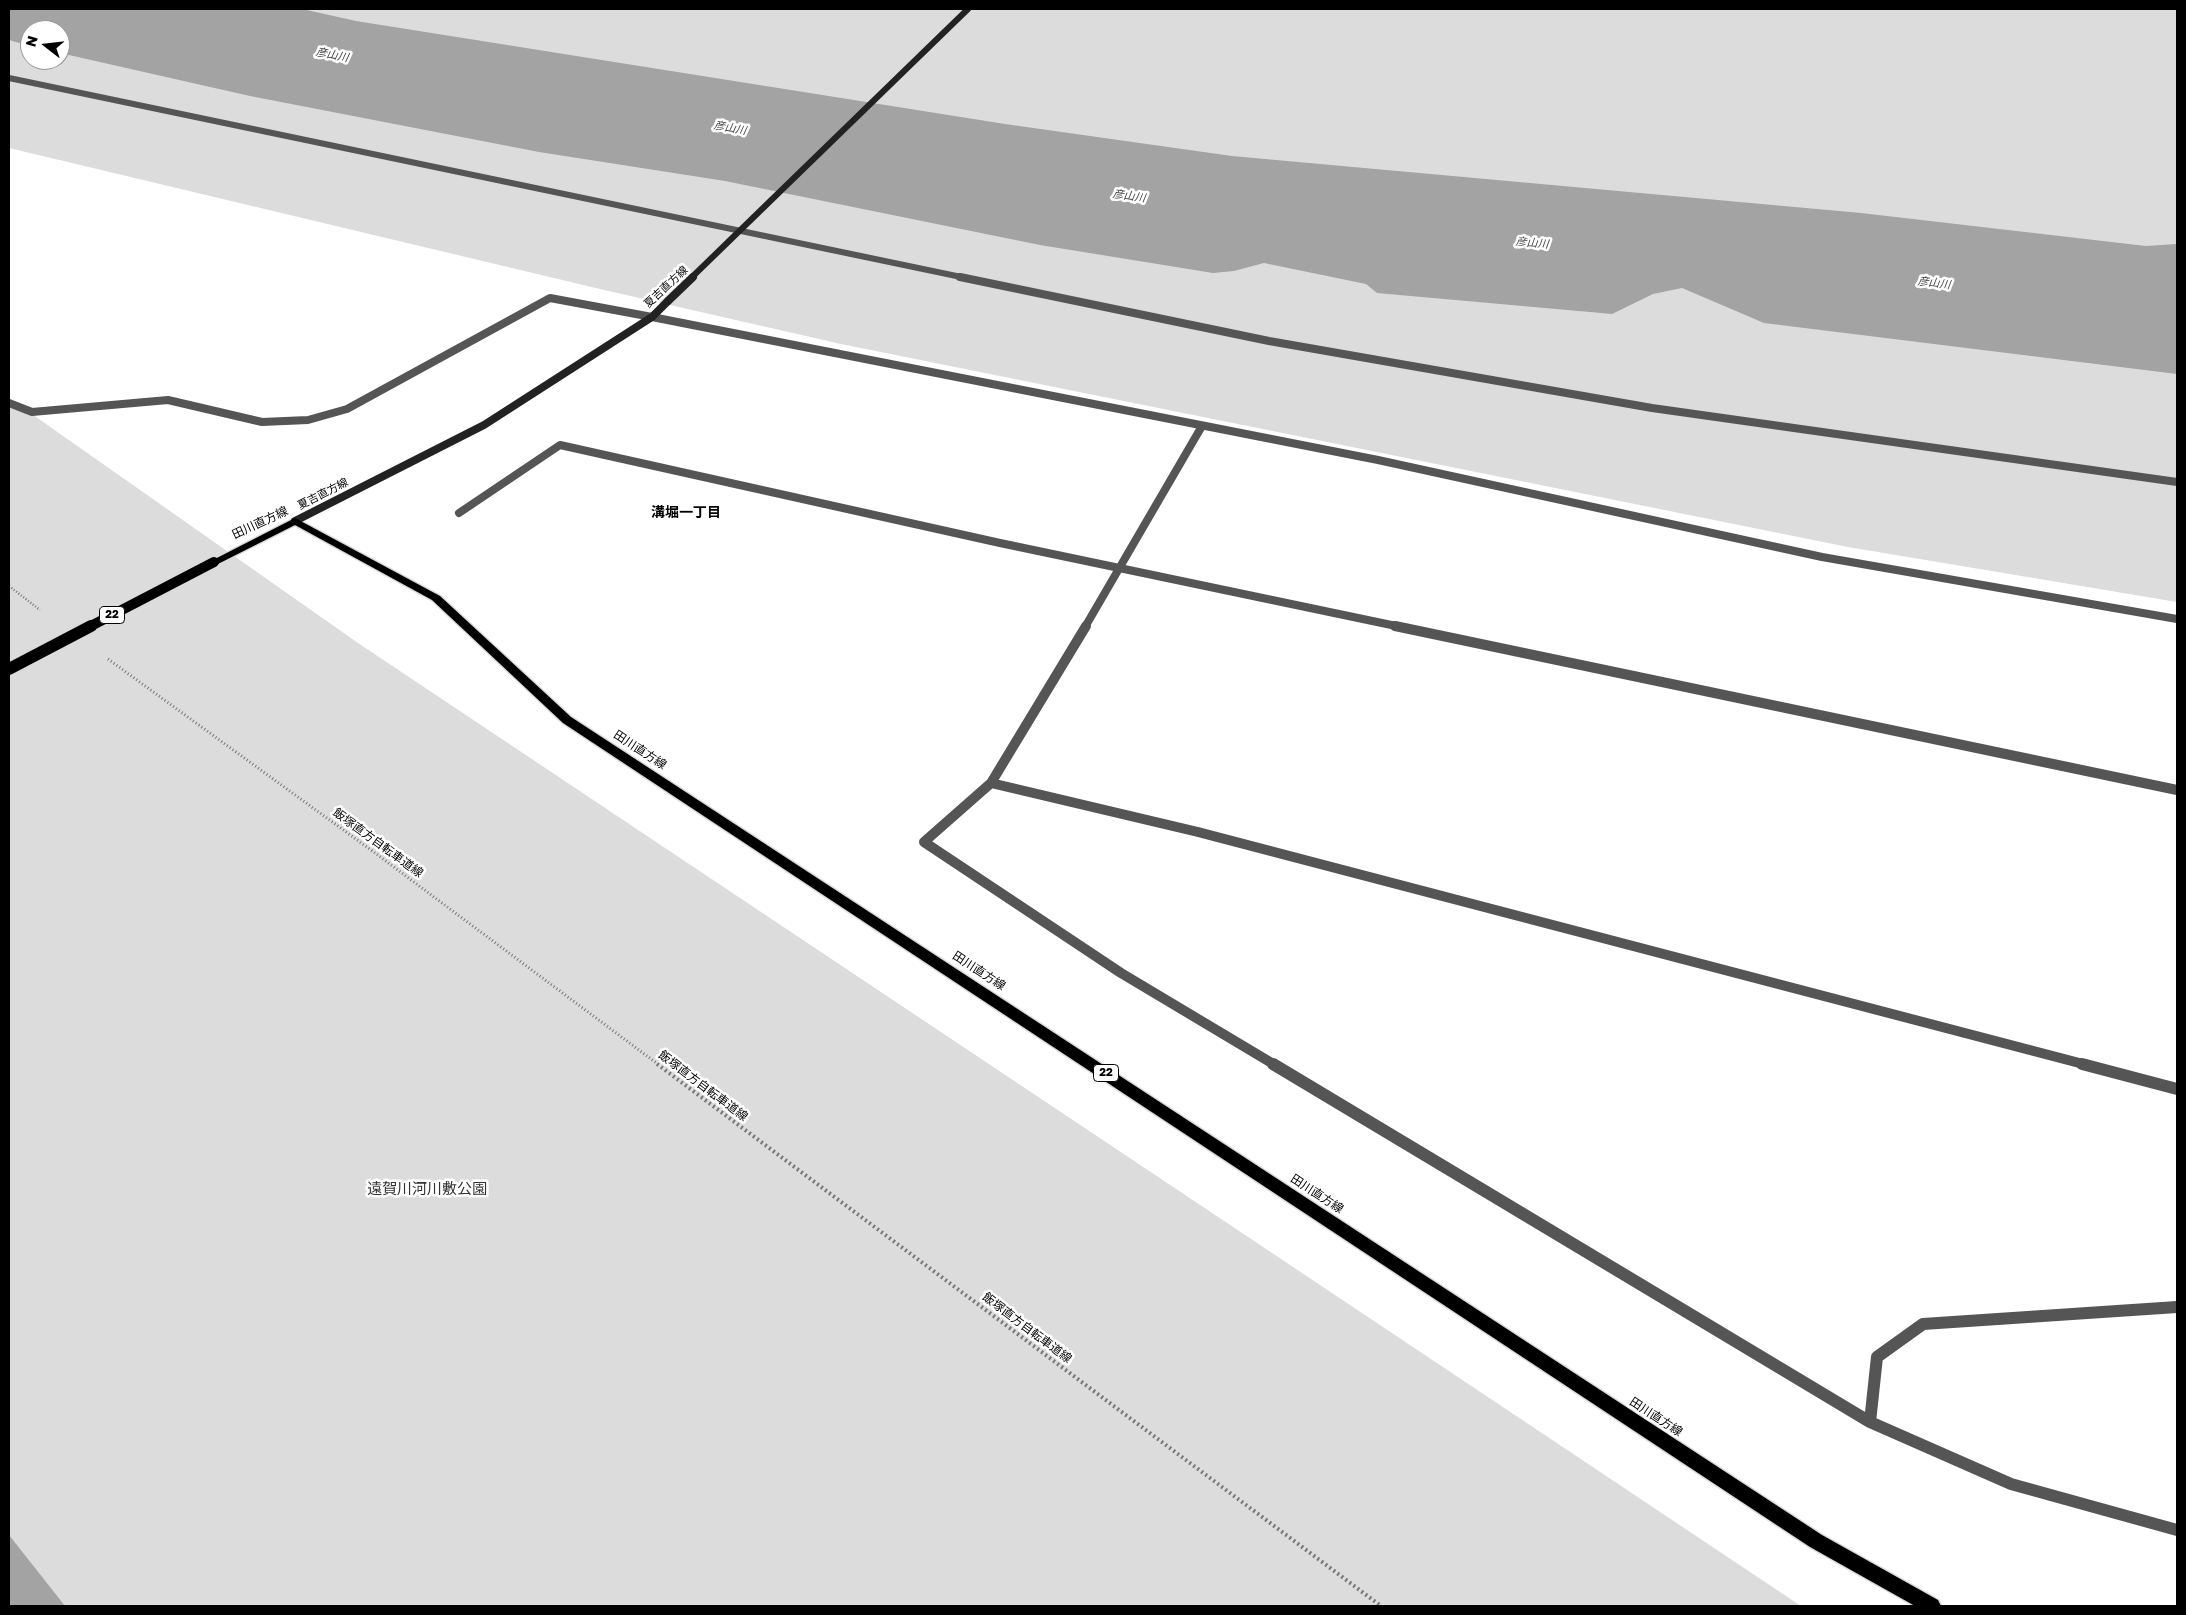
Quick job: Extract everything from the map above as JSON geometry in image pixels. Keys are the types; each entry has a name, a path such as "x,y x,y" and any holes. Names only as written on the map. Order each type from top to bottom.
{"main road":[{"name":"夏吉直方線","path":"295,521 484,425 652,316 968,9"},
{"name":"田川直方線","path":"9,669 295,521 436,598 575,726 1816,1541 1932,1606"}],"street":[{"path":"9,78 383,158 1269,341 1652,408 2177,482"},
{"path":"9,403 32,412 168,400 262,422 308,420 347,409 550,298 652,316 1378,460 1822,557 2177,619"},
{"path":"1202,426 1121,568 991,783 924,842 1122,973 1870,1422 2011,1484 2177,1530"},
{"path":"459,512 560,445 1121,568 2177,790"},
{"path":"991,783 1198,832 2177,1089"},
{"path":"1870,1422 1876,1357 1923,1324 2177,1307"}],"path":[{"path":"9,586 45,613"},
{"name":"飯塚直方自転車道線","path":"101,654 383,859 1381,1606"}],"green space":[{"path":"9,9 2177,9 2177,602 1848,547 841,344 600,289 9,148"},
{"name":"遠賀川河川敷公園","path":"9,398 358,643 1801,1606 9,1606"}],"water":[{"name":"彦山川","path":"9,9 302,9 356,21 1005,124 1232,156 1861,213 2146,246 2177,244 2177,374 1764,323 1682,288 1653,294 1612,314 1377,293 1366,284 1264,263 1234,271 1213,273 1040,245 725,181 539,152 250,96 70,55 70,20 20,20 20,43 9,40"},
{"path":"9,1535 65,1606 9,1606"}],"district":[{"name":"溝堀一丁目","path":"686,513"}]}
